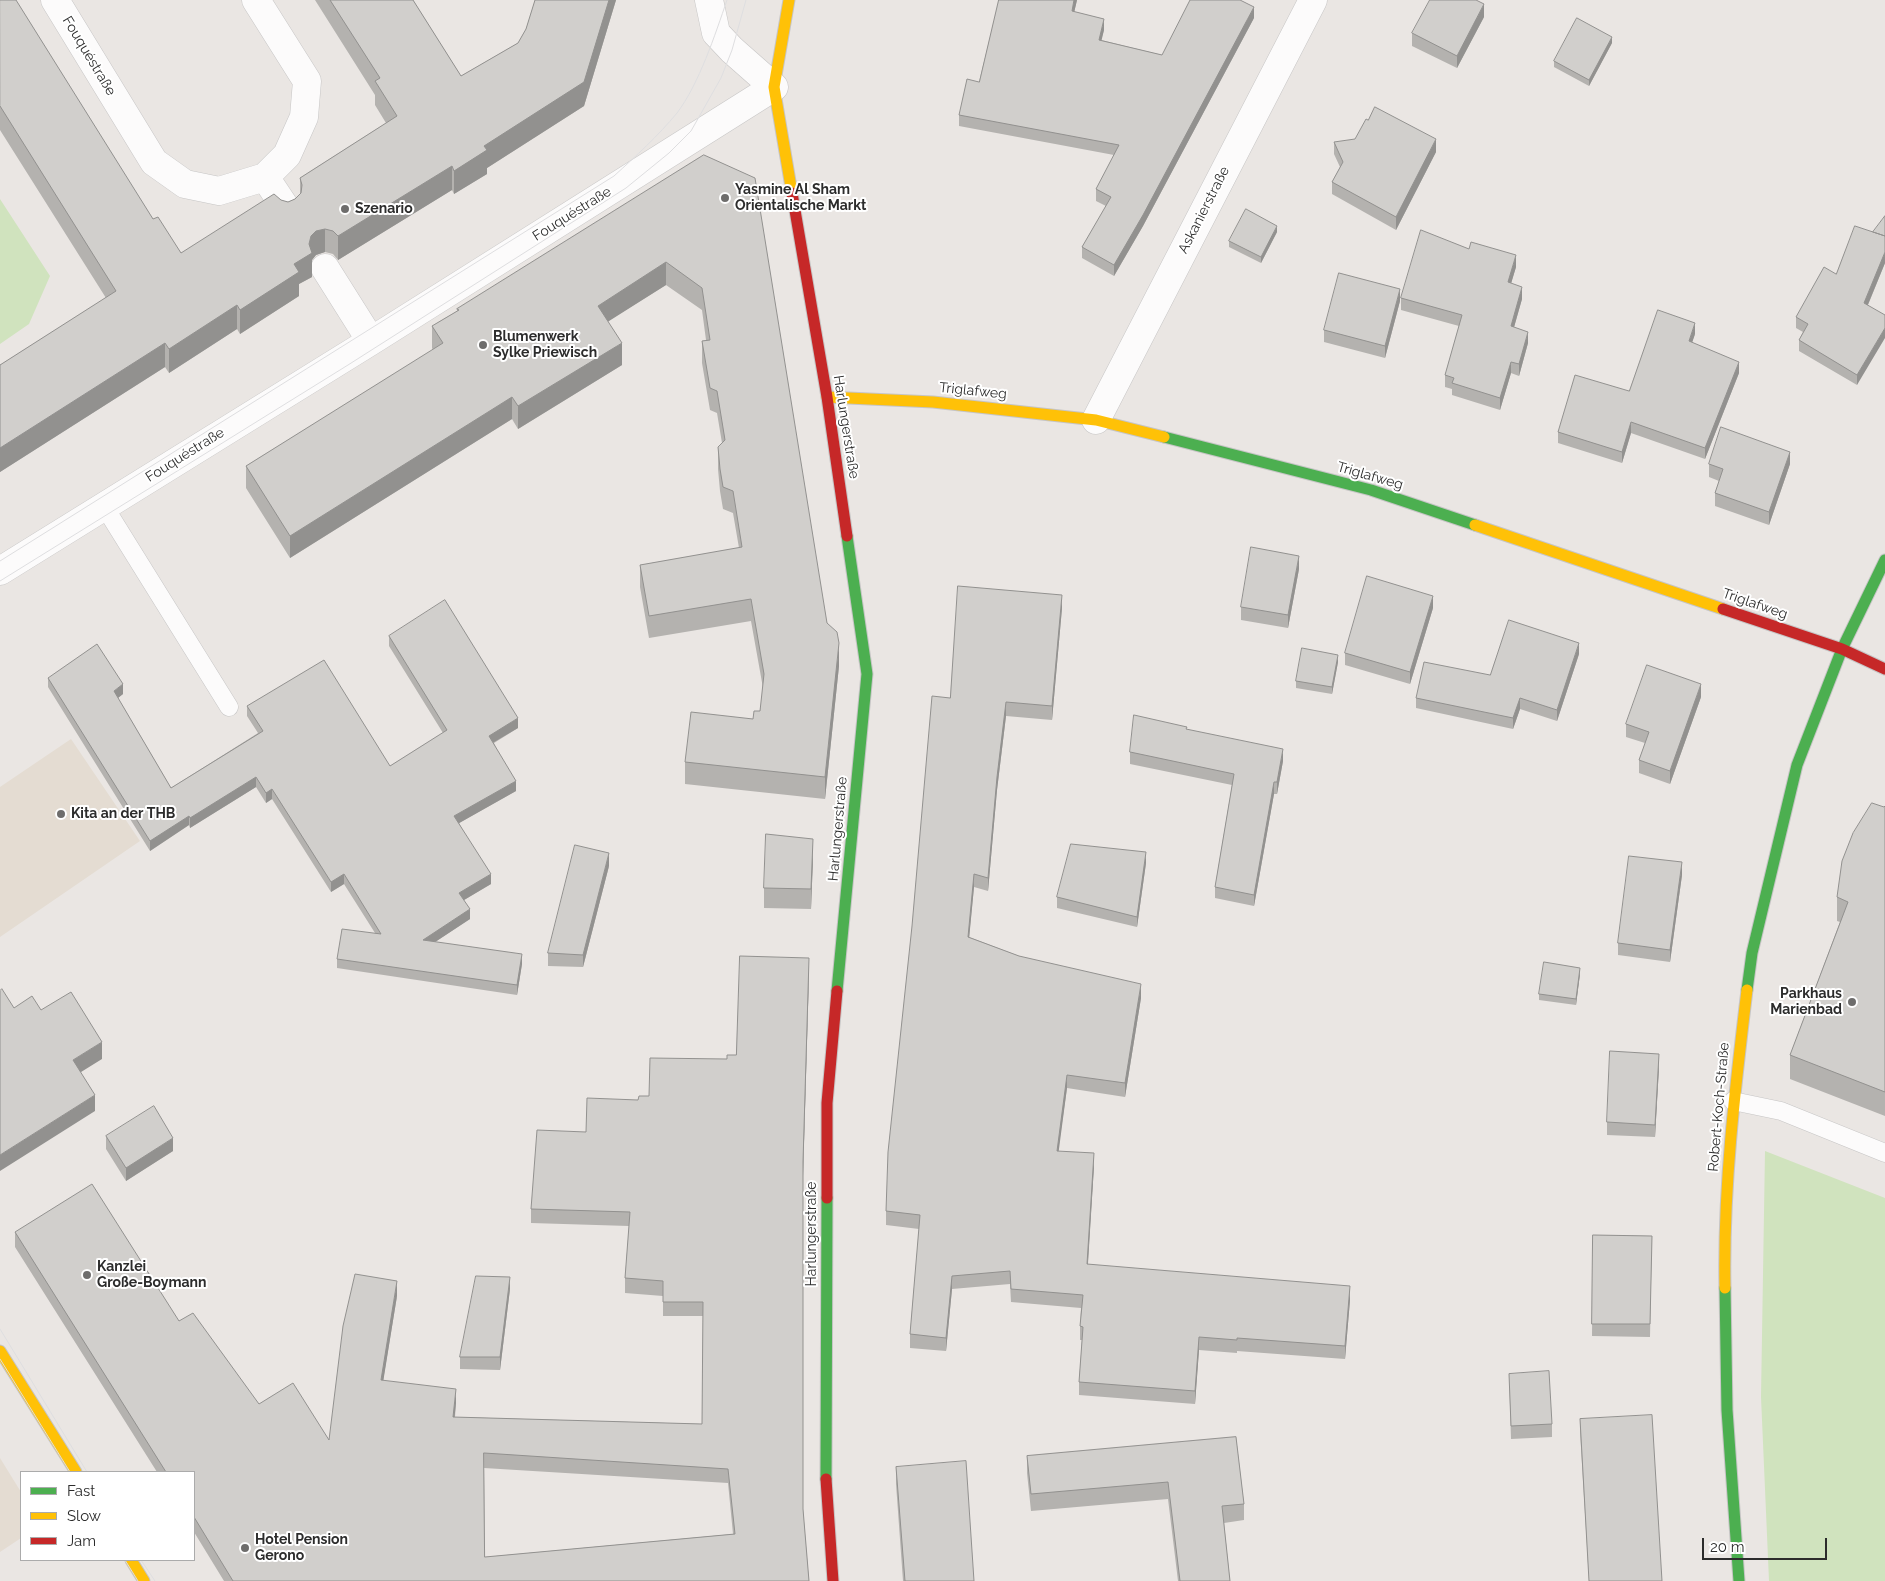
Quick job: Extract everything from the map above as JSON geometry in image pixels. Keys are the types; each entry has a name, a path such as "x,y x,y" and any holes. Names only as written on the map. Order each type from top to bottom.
{"street":[{"name":"Fouquéstraße","path":"55,0 154,162 184,184 219,191 265,177 287,155 304,117 307,81 256,0"},
{"path":"709,0 716,33 732,50 774,87"},
{"name":"Harlungerstraße","path":"789,0 774,87 827,397 867,674 827,1103 826,1474 833,1581"},
{"name":"Askanierstraße","path":"1096,420 1313,0"},
{"name":"Fouquéstraße","path":"0,571 774,87"},
{"path":"265,177 287,210"},
{"path":"325,268 371,340"},
{"name":"Triglafweg","path":"827,397 933,402 1096,420 1370,490 1842,649 1885,669"},
{"name":"Robert-Koch-Straße","path":"1739,1581 1726,1410 1724,1250 1733,1102 1752,953 1797,765 1842,649 1885,560"},
{"path":"0,1350 75,1471"},
{"path":"132,1561 144,1581"}],"lane":[{"path":"104,506 230,708"},
{"path":"1733,1102 1781,1110 1885,1153"}],"shaded area":[{"name":"Kita an der THB","path":"71,739 140,841 0,937 0,787"},
{"path":"0,1458 20,1490 20,1539 0,1552"}],"green space":[{"path":"0,199 50,276 29,324 0,344"},
{"path":"1765,1151 1885,1198 1885,1581 1769,1581 1761,1397"}],"building":[{"path":"0,0 16,0 153,219 158,217 181,253 274,194 281,200 288,202 295,199 301,193 302,185 300,178 397,116 375,81 380,78 330,0 413,0 461,76 518,43 526,29 535,0 609,0 584,82 484,146 487,150 454,171 452,166 338,236 333,231 325,229 316,231 311,236 309,244 312,253 294,264 299,272 240,310 237,305 169,349 165,343 0,448 0,365 116,291 0,106"},
{"path":"999,0 1074,0 1072,11 1104,19 1099,40 1162,55 1190,0 1240,0 1254,7 1143,215 1114,265 1082,247 1111,197 1096,189 1119,145 959,115 967,79 979,82"},
{"path":"1430,0 1476,0 1484,4 1457,56 1412,33"},
{"path":"1577,18 1612,37 1589,80 1554,61"},
{"path":"1375,107 1436,139 1396,217 1332,182 1343,162 1334,142 1355,139"},
{"path":"704,155 755,178 827,623 837,632 839,643 825,777 685,762 691,712 753,719 754,711 760,711 764,674 751,599 649,616 640,565 742,547 733,491 723,487 720,469 718,447 725,440 717,391 710,388 702,341 710,340 702,288 666,262 598,306 622,343 518,406 512,397 290,536 246,466 443,343 432,326 459,310 457,309"},
{"path":"1246,209 1277,226 1261,257 1229,241"},
{"path":"1885,216 1885,236 1873,232"},
{"path":"1855,226 1885,236 1885,252 1864,303 1885,315 1885,328 1857,375 1799,340 1808,324 1796,317 1824,267 1836,274"},
{"path":"1421,230 1469,249 1471,242 1516,255 1508,282 1522,287 1511,326 1528,332 1519,364 1511,362 1500,398 1452,383 1454,378 1445,375 1462,315 1401,298"},
{"path":"1339,273 1400,289 1385,346 1324,330"},
{"path":"1658,310 1695,323 1689,341 1739,362 1705,448 1631,422 1622,452 1558,432 1575,375 1629,391"},
{"path":"1721,427 1790,452 1769,512 1715,493 1723,469 1709,464"},
{"path":"1251,547 1299,556 1288,615 1241,607"},
{"path":"1367,576 1433,596 1410,672 1345,653"},
{"path":"958,586 1062,595 1052,706 1006,702 988,878 974,874 968,937 1019,956 1141,984 1125,1083 1067,1075 1057,1151 1094,1153 1087,1264 1350,1286 1345,1346 1199,1337 1195,1391 1079,1382 1083,1327 1080,1326 1083,1295 1011,1289 1010,1271 952,1276 946,1338 910,1334 920,1215 886,1211 888,1152 912,926 932,696 950,698"},
{"path":"445,600 518,718 489,736 516,781 454,816 491,874 459,893 470,909 423,940 522,954 517,985 337,959 342,929 381,934 344,874 331,882 272,789 266,793 256,777 150,841 48,678 97,644 123,684 114,691 171,788 263,731 247,706 324,660 390,766 447,730 389,636"},
{"path":"1509,620 1579,643 1557,710 1520,698 1513,718 1416,698 1424,662 1490,675"},
{"path":"1302,648 1338,655 1332,687 1296,681"},
{"path":"1647,665 1701,684 1670,771 1639,760 1649,732 1626,724"},
{"path":"1134,715 1187,727 1186,729 1283,749 1277,782 1274,782 1254,895 1215,887 1234,774 1130,752"},
{"name":"Parkhaus Marienbad","path":"1872,803 1885,806 1885,1092 1790,1055 1848,902 1837,897 1842,861 1853,833"},
{"path":"766,834 813,839 811,889 764,888"},
{"path":"1071,844 1146,852 1137,917 1057,897"},
{"path":"575,845 609,853 583,955 548,953"},
{"path":"1629,856 1682,862 1670,950 1618,943"},
{"path":"740,956 809,958 803,1162 803,1509 809,1581 233,1581 195,1519 195,1471 165,1471 15,1232 92,1184 179,1321 193,1313 259,1404 293,1383 329,1440 343,1326 355,1274 397,1281 381,1380 456,1389 453,1417 702,1424 703,1302 663,1302 663,1281 625,1278 630,1212 531,1209 537,1130 586,1132 587,1098 638,1100 639,1096 649,1096 650,1058 727,1059 727,1055 736,1055","holes":["484,1453 728,1469 735,1534 485,1557"]},
{"path":"1544,962 1580,968 1576,999 1539,994"},
{"path":"2,989 14,1008 32,996 41,1010 71,992 102,1042 73,1060 95,1095 0,1155 0,991"},
{"path":"1610,1051 1659,1054 1655,1125 1607,1122"},
{"path":"154,1106 173,1138 126,1168 106,1136"},
{"path":"1593,1235 1652,1236 1650,1324 1592,1324"},
{"path":"476,1276 510,1277 500,1357 460,1357"},
{"path":"1549,1371 1552,1424 1511,1426 1509,1374"},
{"path":"1652,1415 1662,1581 1589,1581 1580,1419"},
{"path":"1236,1437 1244,1504 1222,1506 1230,1581 1180,1581 1168,1482 1031,1494 1027,1456"},
{"path":"966,1461 974,1581 905,1581 896,1467"}],"tram line":[{"path":"0,561 614,176 662,130 685,101 706,59 727,0"},
{"path":"0,581 348,365 626,188 669,153 691,131 721,78 732,50 746,0"},
{"path":"0,1329 86,1471"},
{"path":"0,1359 69,1471"},
{"path":"126,1561 138,1581"},
{"path":"142,1561 155,1581"}],"traffic: fast":[{"path":"1164,437 1371,490 1475,525"},
{"path":"837,991 867,674 847,536"},
{"path":"1747,990 1752,953 1797,765 1842,649 1885,560"},
{"path":"826,1479 827,1198"},
{"path":"1725,1288 1727,1410 1739,1581"}],"traffic: slow":[{"path":"789,0 774,87 792,193"},
{"path":"827,397 933,402 1096,420 1164,437"},
{"path":"1475,525 1723,609"},
{"path":"1725,1288 1728,1176 1734,1101 1747,990"},
{"path":"0,1351 75,1471"},
{"path":"132,1561 144,1581"}],"traffic: jam":[{"path":"792,193 827,397 847,536"},
{"path":"1723,609 1842,649 1885,669"},
{"path":"827,1198 827,1103 837,991"},
{"path":"826,1479 833,1581"}],"place":[{"name":"Yasmine Al Sham Orientalische Markt","path":"725,198"},
{"name":"Szenario","path":"345,209"},
{"name":"Blumenwerk Sylke Priewisch","path":"483,345"},
{"name":"Kita an der THB","path":"61,814"},
{"name":"Parkhaus Marienbad","path":"1852,1002"},
{"name":"Kanzlei Große-Boymann","path":"87,1275"},
{"name":"Hotel Pension Gerono","path":"245,1548"}]}
